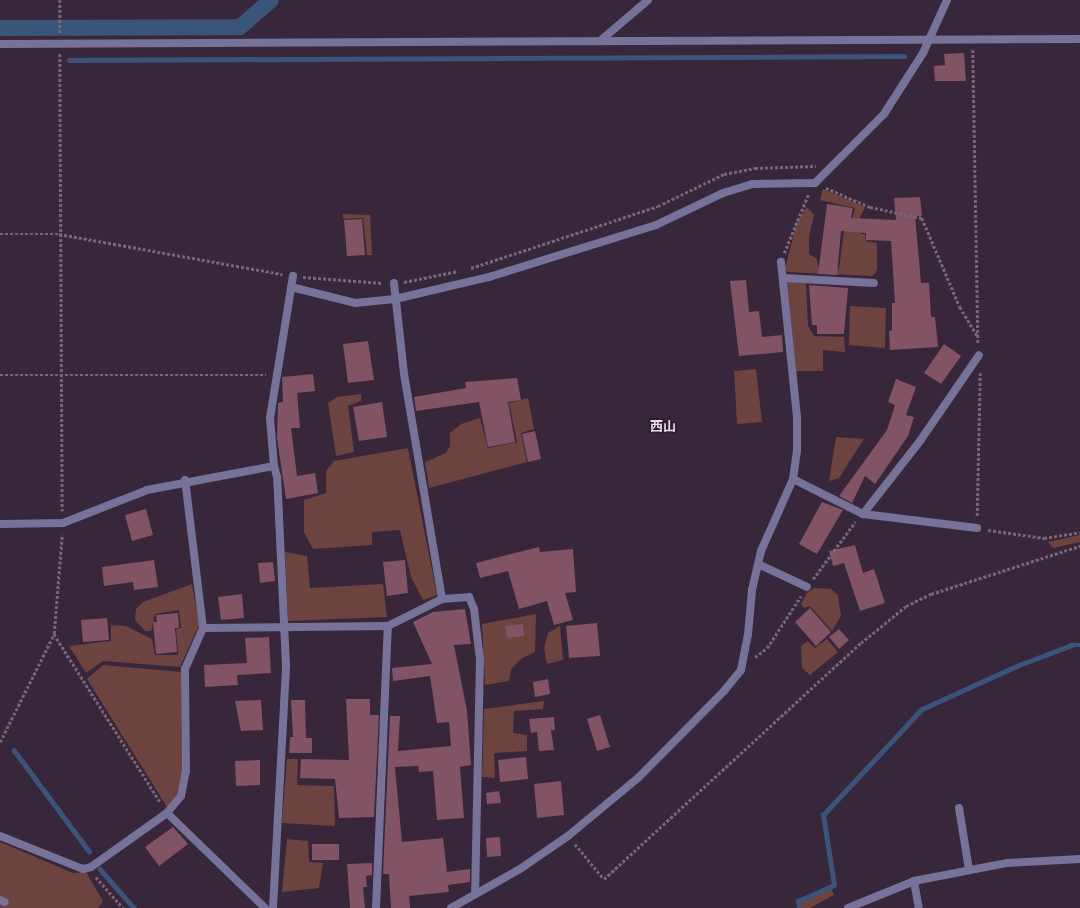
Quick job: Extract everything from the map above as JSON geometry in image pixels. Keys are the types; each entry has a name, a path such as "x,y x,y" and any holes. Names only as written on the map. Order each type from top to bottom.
{"street":[{"path":"600,41 648,0"},
{"path":"291,287 355,303 395,299 489,276 656,225 723,193 752,184 815,183 834,167 884,114 929,40 947,0"},
{"path":"0,44 60,40 1080,40"},
{"path":"451,908 520,869 568,836 640,777 724,691 741,670 758,564 793,479 797,417 781,262"},
{"path":"273,908 286,665 277,477 274,466 270,418 293,276"},
{"path":"782,278 874,283"},
{"path":"394,283 404,374 442,599"},
{"path":"863,514 920,441 979,355"},
{"path":"0,524 63,523 147,490 185,480 274,466"},
{"path":"793,479 863,514 977,528"},
{"path":"0,836 71,866 87,868 167,813 181,796 186,771 185,669 203,628 185,480"},
{"path":"758,564 808,587"},
{"path":"203,628 388,626 442,599 469,598 474,609 480,658 475,894"},
{"path":"376,908 388,626"},
{"path":"959,808 969,870"},
{"path":"167,813 265,908"},
{"path":"848,908 914,881 1007,863 1080,859"},
{"path":"914,881 919,908"}],"path":[{"path":"0,742 54,634 63,523 59,234 60,0"},
{"path":"974,40 977,336 979,355 977,528 1044,538 1080,532"},
{"path":"0,234 59,234 293,276 394,283 470,268 561,239 658,206 724,174 755,168 834,167"},
{"path":"781,262 796,220 815,183 870,207 922,218 960,307 977,336"},
{"path":"0,375 276,375"},
{"path":"568,836 604,879 861,643 906,606 931,594 1080,546"},
{"path":"54,634 167,813"},
{"path":"87,868 123,908"}],"shaded area":[{"path":"823,189 865,207 860,218 861,234 865,234 866,241 877,243 877,270 873,276 787,272 785,269 797,221 807,207 814,215 809,236 809,254 817,259 818,267 839,269 845,223 851,223 855,208 820,200"},
{"path":"343,214 370,215 372,255 367,255 363,218 343,219"},
{"path":"787,281 806,283 808,326 814,336 844,337 845,352 823,350 823,371 796,371"},
{"path":"850,306 886,308 885,348 849,345"},
{"path":"756,369 762,422 737,424 734,371"},
{"path":"361,394 361,401 348,406 354,452 336,456 328,403 337,397"},
{"path":"528,398 534,429 521,433 527,462 429,488 425,462 446,453 450,446 450,433 461,424 480,418 488,448 517,442 509,403"},
{"path":"836,437 864,439 839,478 829,481"},
{"path":"408,448 437,595 423,600 411,577 400,530 372,532 372,545 313,549 304,532 304,500 326,493 326,471 334,461"},
{"path":"1080,535 1080,542 1053,548 1048,542"},
{"path":"285,552 307,556 310,588 383,584 387,617 288,621"},
{"path":"192,584 199,625 180,667 103,661 86,673 69,646 111,641 111,625 126,626 152,639 155,655 178,655 176,629 181,628 179,610 155,614 151,631 145,631 135,620 136,609 143,602"},
{"path":"814,588 831,589 838,595 841,616 832,631 810,606 804,608 801,604 807,593"},
{"path":"536,614 535,652 522,658 511,669 509,681 485,685 482,624"},
{"path":"560,626 563,660 547,664 544,648 548,633"},
{"path":"827,639 838,652 810,675 802,668 801,646 808,641 815,648"},
{"path":"103,665 181,672 182,771 177,794 167,807 87,679"},
{"path":"544,701 543,709 514,711 513,733 527,735 527,751 494,753 495,778 482,777 484,709"},
{"path":"287,759 298,759 297,785 334,786 335,826 282,823"},
{"path":"287,839 308,841 309,862 323,863 319,888 282,892"},
{"path":"0,842 73,873 86,872 103,901 98,908 0,908"},
{"path":"831,888 834,895 810,908 800,908 799,901"}],"building":[{"path":"964,53 966,81 935,81 934,66 945,65 944,54"},
{"path":"920,197 922,216 915,216 921,283 929,283 931,317 935,317 938,347 890,350 889,331 892,330 892,303 895,303 891,241 866,240 866,233 841,231 837,275 818,274 827,204 853,208 851,218 896,220 894,198"},
{"path":"362,219 365,255 347,256 344,220"},
{"path":"746,280 749,312 759,311 762,337 782,335 783,352 739,356 730,281"},
{"path":"809,285 848,288 844,334 817,334 817,325 812,325"},
{"path":"368,341 374,380 348,383 343,344"},
{"path":"944,344 961,356 941,384 924,373"},
{"path":"313,374 315,391 297,393 300,428 291,428 297,476 315,473 318,493 286,499 277,438 278,403 283,402 282,377"},
{"path":"517,378 521,400 508,402 515,442 488,447 479,402 416,411 414,397 466,388 465,382"},
{"path":"896,379 916,387 906,415 914,417 908,436 875,484 865,476 852,503 839,496 887,430 895,405 888,402"},
{"path":"382,402 387,437 359,441 353,407"},
{"path":"535,431 541,459 528,462 522,434"},
{"path":"822,502 843,510 817,554 799,544"},
{"path":"146,509 153,535 132,541 125,515"},
{"path":"855,545 863,573 874,569 885,603 860,611 844,563 833,566 829,551"},
{"path":"539,547 540,552 573,549 576,592 565,593 573,620 554,625 547,601 519,609 508,571 480,578 476,563"},
{"path":"154,560 158,587 134,590 133,582 104,586 102,567"},
{"path":"405,560 408,593 387,596 383,562"},
{"path":"273,562 275,581 260,583 258,563"},
{"path":"242,594 244,618 221,620 218,597"},
{"path":"810,608 831,632 816,646 795,622"},
{"path":"465,609 471,644 454,645 467,711 471,765 460,767 464,818 437,820 433,771 419,772 418,766 395,767 402,842 443,838 447,872 470,869 470,882 448,885 449,892 409,896 410,908 391,908 389,874 383,874 390,716 400,716 398,751 451,746 449,722 437,723 430,676 393,681 392,668 432,664 413,622 433,612"},
{"path":"178,613 179,628 175,628 177,652 156,654 153,622 157,622 156,615"},
{"path":"107,618 109,640 83,642 81,620"},
{"path":"597,623 600,656 569,658 566,626"},
{"path":"523,624 524,636 507,638 505,626"},
{"path":"839,629 849,640 839,649 829,637"},
{"path":"269,637 271,673 237,675 238,685 205,687 204,665 247,663 245,638"},
{"path":"548,679 550,694 535,697 533,682"},
{"path":"346,699 370,699 370,715 379,715 374,817 339,818 335,779 300,778 301,759 349,760"},
{"path":"261,700 263,730 241,731 235,701"},
{"path":"291,700 305,700 306,738 312,738 312,753 289,753 290,737 293,737"},
{"path":"600,715 610,747 597,751 587,719"},
{"path":"554,717 555,730 551,730 554,750 539,751 537,732 531,733 529,719"},
{"path":"526,757 528,779 500,782 498,760"},
{"path":"260,760 260,785 236,786 235,761"},
{"path":"561,781 564,815 537,818 534,784"},
{"path":"499,791 501,803 487,804 486,793"},
{"path":"173,827 188,844 159,866 145,847"},
{"path":"500,837 501,856 487,857 486,838"},
{"path":"312,844 339,844 339,860 312,860"},
{"path":"372,863 372,875 366,876 367,887 363,887 365,908 350,908 347,864"}],"waterway":[{"path":"0,28 240,27 271,0"},
{"path":"69,60 904,56"},
{"path":"799,908 798,901 834,885 823,815 922,709 1019,665 1072,645 1080,645"},
{"path":"14,750 89,851"},
{"path":"100,869 134,908"}],"district":[{"name":"西山","path":"663,427"}]}
